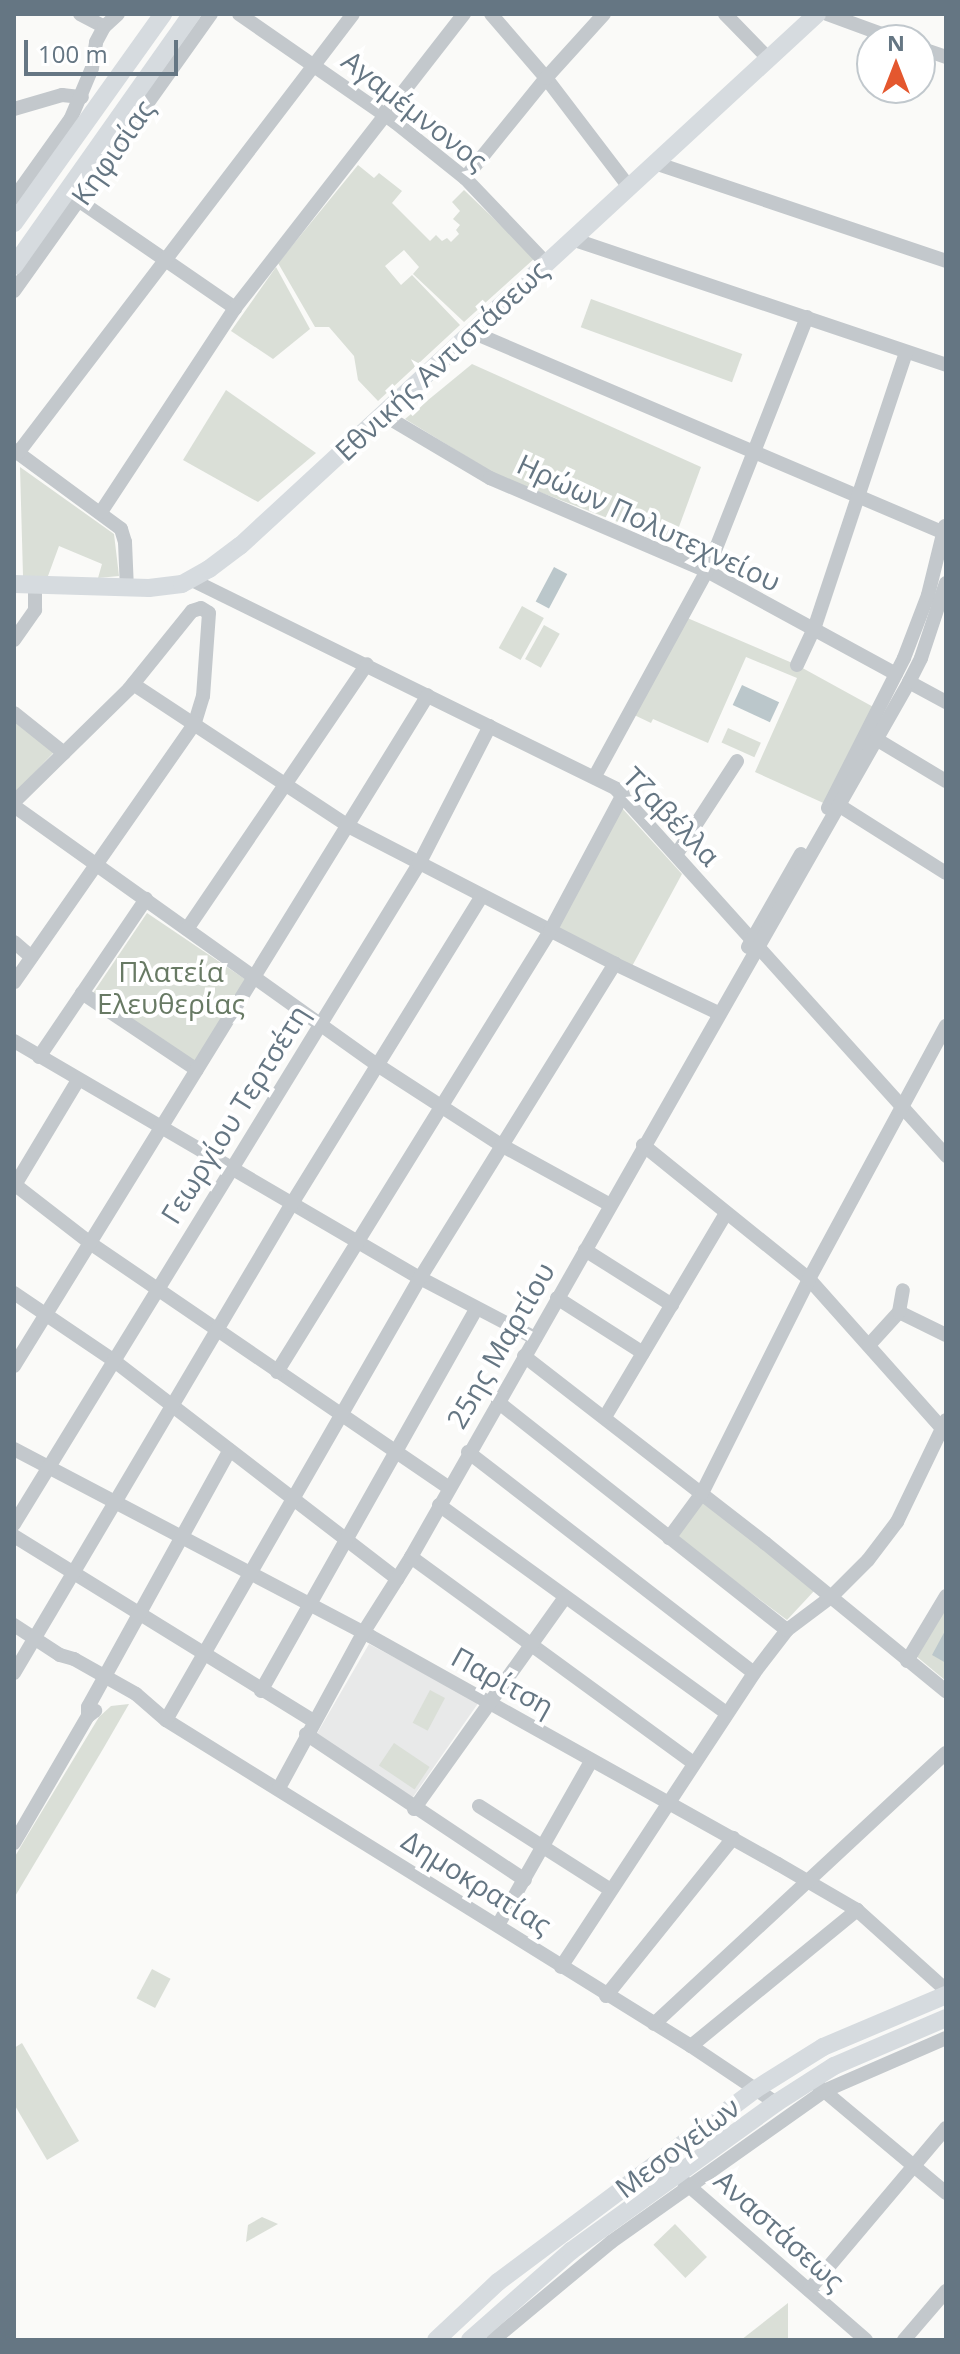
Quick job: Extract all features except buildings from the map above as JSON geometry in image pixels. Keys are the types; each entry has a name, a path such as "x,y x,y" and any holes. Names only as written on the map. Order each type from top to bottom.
{"main road":[{"name":"Κηφισίας","path":"14,223 163,14"},
{"name":"Κηφισίας","path":"14,266 192,14"},
{"name":"Εθνικής Αντιστάσεως","path":"14,584 127,589 161,587 192,580 240,546 817,14"},
{"path":"172,42 195,35"},
{"path":"50,148 72,141"},
{"path":"80,197 81,171"},
{"name":"Μεσογείων","path":"436,2340 498,2282 756,2089 823,2047 946,1993"},
{"name":"Μεσογείων","path":"470,2340 571,2251 684,2179 724,2141 776,2103 818,2086 869,2049 946,2018"},
{"path":"720,2162 724,2141"}],"street":[{"path":"80,14 104,27"},
{"path":"14,198 82,97 104,27 118,14"},
{"name":"Κηφισίας","path":"14,291 211,14"},
{"name":"Αγαμέμνονος","path":"239,14 385,114 465,178 546,263"},
{"path":"127,589 124,535 101,512 16,452 353,14"},
{"path":"101,512 235,308 464,14"},
{"path":"491,14 546,78 629,187"},
{"path":"465,178 546,78 604,14"},
{"path":"725,14 768,58"},
{"path":"827,14 856,25"},
{"path":"14,109 62,95 82,97"},
{"path":"655,163 946,261"},
{"path":"80,197 235,308"},
{"path":"572,239 946,365"},
{"path":"595,776 707,571 807,317"},
{"path":"472,332 856,495 944,528 941,561 903,678 755,944"},
{"path":"797,665 814,629 906,352"},
{"name":"Ηρώων Πολυτεχνείου","path":"382,414 490,478 707,571 946,702"},
{"name":"Τζαβέλλα","path":"192,580 595,776 623,794 946,1156"},
{"path":"755,944 840,806 876,739 946,583"},
{"path":"14,640 35,610 35,585"},
{"path":"14,982 95,863 195,723 203,696 211,618 201,608 184,619 133,684 14,804 95,863 319,1024 379,1066 501,1145 610,1205"},
{"path":"187,929 367,664"},
{"path":"133,684 348,826 615,964 718,1013"},
{"path":"14,1366 428,695"},
{"path":"14,713 64,753"},
{"name":"Γεωργίου Τερτσέτη","path":"14,1524 46,1467 419,864 490,726"},
{"path":"876,739 946,781"},
{"path":"676,855 737,761"},
{"path":"277,1372 550,931 623,794"},
{"path":"840,806 946,873"},
{"path":"14,1673 291,1205 482,896"},
{"path":"39,1057 146,899"},
{"path":"14,942 31,957"},
{"name":"25ης Μαρτίου","path":"274,1785 411,1557 755,944"},
{"path":"166,1720 420,1278 615,964"},
{"path":"82,993 197,1070"},
{"path":"669,1538 702,1493 809,1279 904,1109 946,1026"},
{"path":"14,1041 291,1205 476,1310 535,1338"},
{"path":"78,1080 15,1185 90,1243 449,1488"},
{"path":"561,1967 692,1762 754,1673 787,1630 831,1597 868,1560 897,1522 944,1427 809,1279 643,1145"},
{"path":"605,1417 726,1213"},
{"path":"585,1250 672,1305"},
{"path":"869,1345 899,1312 903,1290"},
{"path":"14,1293 113,1360 397,1579"},
{"path":"557,1298 643,1353"},
{"path":"261,1691 476,1310"},
{"path":"899,1312 946,1335"},
{"path":"524,1356 702,1493 946,1691"},
{"path":"498,1402 787,1630"},
{"name":"Παρίτση","path":"14,1449 363,1633 857,1910 946,1993"},
{"path":"14,1843 88,1716 96,1710 106,1682 140,1613 230,1450"},
{"path":"468,1452 754,1673"},
{"path":"439,1505 726,1713"},
{"path":"14,1536 261,1691 414,1809 525,1880"},
{"path":"411,1557 692,1762"},
{"path":"907,1661 946,1596"},
{"path":"414,1809 487,1702 565,1597"},
{"name":"Δημοκρατίας","path":"14,1625 60,1655 70,1667 106,1682 274,1785 606,1996 691,2046 776,2103"},
{"path":"654,2024 946,1753"},
{"path":"498,1925 591,1761"},
{"path":"479,1806 611,1890"},
{"path":"606,1996 733,1838"},
{"path":"691,2046 857,1910"},
{"name":"Μεσογείων","path":"493,2340 684,2179 720,2162 818,2086 946,2038"},
{"path":"818,2086 946,2193"},
{"path":"809,2290 946,2128"},
{"name":"Αναστάσεως","path":"659,2160 866,2340"},
{"path":"904,2340 946,2291"}],"shaded area":[{"path":"554,567 567,574 549,608 536,601"},
{"path":"742,685 779,702 770,722 733,705"},
{"path":"946,1629 946,1663 932,1655"},
{"path":"369,1644 479,1702 413,1797 315,1737"}],"green space":[{"path":"358,165 374,178 379,173 402,191 392,203 430,241 436,235 442,241 447,238 451,242 459,234 456,230 460,225 453,219 460,211 452,202 464,190 535,258 464,322 413,274 419,267 404,250 385,266 401,285 412,275 460,325 378,401 358,380 354,356 329,327 315,327 278,263"},
{"path":"276,267 310,329 273,359 231,331"},
{"path":"591,299 742,354 732,382 581,327"},
{"path":"472,364 701,467 673,543 500,477 405,419"},
{"path":"226,390 316,453 258,502 183,460"},
{"path":"20,467 114,534 119,576 98,578 102,564 59,546 48,576 23,576"},
{"path":"522,606 544,618 521,660 499,648"},
{"path":"685,617 797,665 877,709 830,806 755,772 797,678 746,657 708,743 653,719 651,723 630,713"},
{"path":"544,625 560,634 541,668 525,659"},
{"path":"14,719 55,751 14,794"},
{"path":"728,728 761,743 754,757 721,743"},
{"path":"621,807 682,874 630,970 555,929"},
{"name":"Πλατεία Ελευθερίας","path":"147,913 248,981 194,1062 93,993"},
{"path":"700,1497 815,1590 787,1620 672,1534"},
{"path":"946,1604 946,1681 916,1656"},
{"path":"430,1690 445,1698 428,1731 413,1723"},
{"path":"129,1704 14,1898 14,1858 27,1836 99,1717 111,1706"},
{"path":"394,1743 430,1767 415,1789 379,1765"},
{"path":"152,1969 171,1979 155,2008 137,1998"},
{"path":"22,2043 79,2141 47,2160 14,2104 14,2048"},
{"path":"262,2217 278,2224 246,2242 248,2225"},
{"path":"675,2224 707,2257 685,2278 653,2245"},
{"path":"788,2303 788,2340 741,2340"}]}
